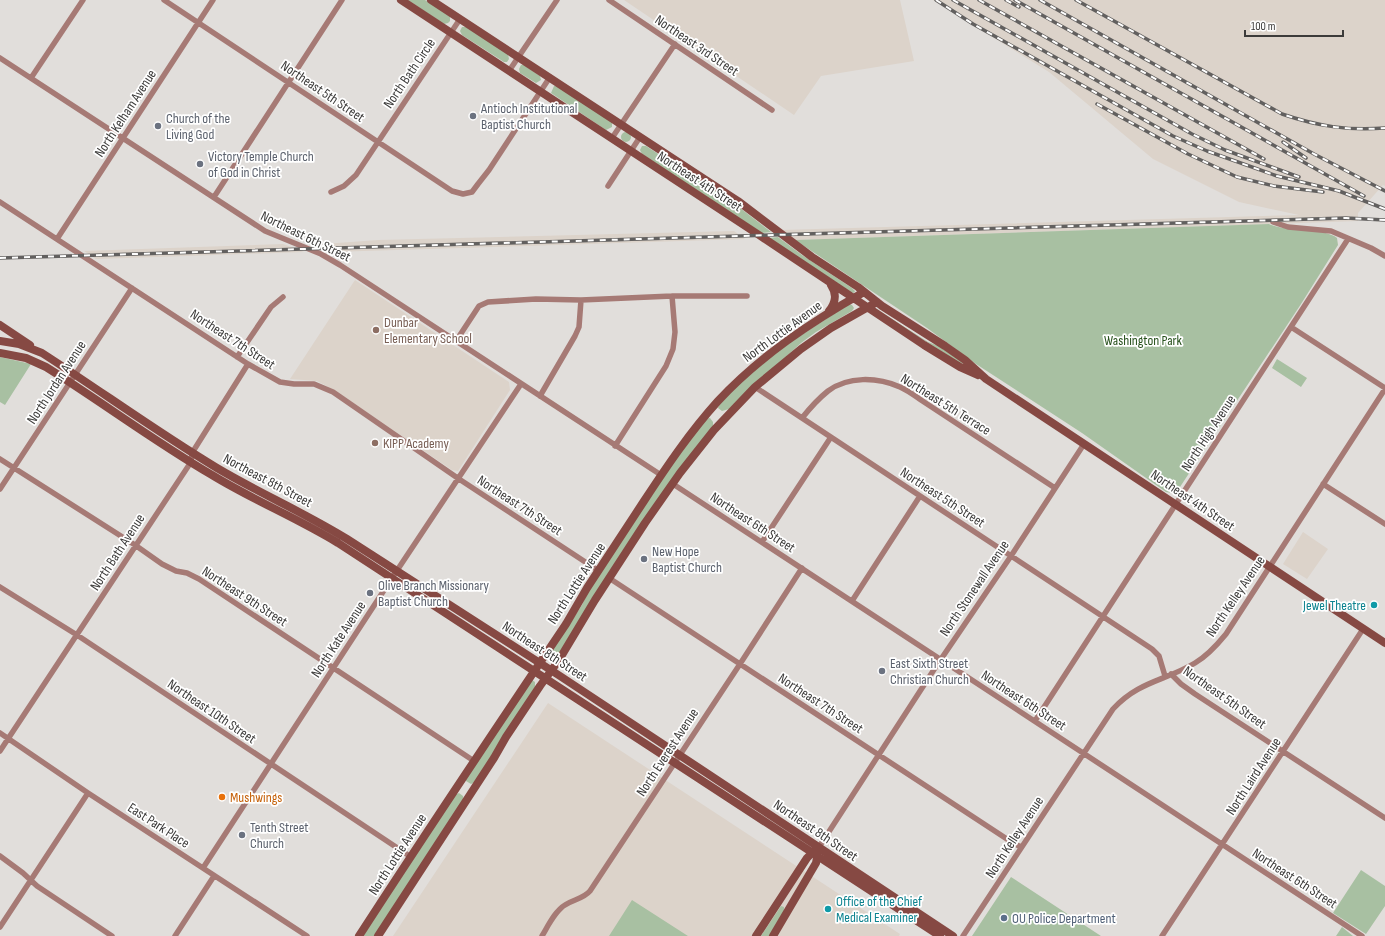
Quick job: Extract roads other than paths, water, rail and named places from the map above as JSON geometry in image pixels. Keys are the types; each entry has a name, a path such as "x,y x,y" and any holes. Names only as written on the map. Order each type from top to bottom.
{"main road":[{"name":"Northeast 4th Street","path":"401,0 612,138 866,308 960,367 986,379"},
{"name":"Northeast 4th Street","path":"431,0 738,201 788,240 877,302 965,360 986,379 1385,643"},
{"path":"828,313 832,307 835,295 829,283"},
{"name":"North Lottie Avenue","path":"359,936 540,662 661,475 692,432 710,410 733,386 772,352 828,313 864,292"},
{"name":"North Lottie Avenue","path":"378,936 552,670 609,578 673,484 714,430 755,387 801,349 831,328 877,302"},
{"path":"0,325 42,353"},
{"path":"0,341 19,344 42,353"},
{"name":"Northeast 8th Street","path":"0,353 17,355 46,367 191,462 240,492 317,531 392,578 674,762 816,852 953,936"},
{"name":"Northeast 8th Street","path":"42,353 192,453 252,488 323,524 540,662 679,755 816,852 940,936"},
{"name":"North Stonewall Avenue","path":"756,936 807,858 816,852"},
{"name":"North Stonewall Avenue","path":"773,936 816,864 816,852"}],"street":[{"path":"31,78 83,0"},
{"name":"Northeast 5th Street","path":"164,0 452,191 463,194 472,192 489,170 540,92"},
{"name":"North Kelham Avenue","path":"56,239 213,0"},
{"path":"214,197 342,0"},
{"path":"509,71 557,0"},
{"name":"Northeast 3rd Street","path":"608,0 772,110"},
{"name":"North Bath Circle","path":"330,192 344,186 356,175 377,141 460,19"},
{"path":"612,138 674,44"},
{"name":"Northeast 6th Street","path":"0,58 265,231 333,260 661,475"},
{"path":"540,92 550,77"},
{"path":"608,186 640,136"},
{"name":"Northeast 7th Street","path":"0,202 248,364 280,382 314,384 333,392 458,479 599,571"},
{"path":"1273,222 1288,226 1326,229 1371,248 1385,256"},
{"name":"North High Avenue","path":"1035,721 1348,239"},
{"name":"North Jordan Avenue","path":"0,489 132,288"},
{"path":"456,341 479,306 488,302 672,296 746,296"},
{"path":"616,446 666,366 673,349 675,332 672,296"},
{"path":"237,357 271,307 283,297"},
{"path":"540,396 579,327 581,300"},
{"path":"1291,327 1385,389"},
{"name":"North Bath Avenue","path":"0,751 191,462 192,453 248,364"},
{"name":"Northeast 5th Terrace","path":"802,418 815,402 829,390 839,385 861,380 887,382 912,394 1055,488"},
{"name":"North Kate Avenue","path":"203,868 392,578 521,384"},
{"name":"Northeast 5th Street","path":"755,387 1156,652 1159,656 1165,676"},
{"name":"North Kelley Avenue","path":"963,936 1109,714 1119,702 1136,690 1194,664 1216,646 1233,625 1385,389"},
{"path":"762,542 831,437"},
{"name":"North Stonewall Avenue","path":"816,852 842,810 1084,444"},
{"name":"Northeast 9th Street","path":"0,459 135,545 162,564 176,571 187,573 199,579 474,761"},
{"name":"Northeast 6th Street","path":"673,484 1362,936"},
{"path":"1323,484 1385,524"},
{"path":"852,601 920,496"},
{"name":"North Everest Avenue","path":"542,936 561,907 582,898 590,891 802,568"},
{"name":"Northeast 7th Street","path":"609,578 1012,843 1021,847"},
{"name":"Northeast 10th Street","path":"0,587 77,635 411,857"},
{"name":"North Laird Avenue","path":"1162,936 1363,629"},
{"name":"Northeast 5th Street","path":"1172,674 1190,691 1385,818"},
{"name":"East Park Place","path":"0,733 88,793 307,936"},
{"path":"0,927 88,793"},
{"path":"0,856 23,873 37,886 112,936"},
{"path":"175,936 214,876"}],"railway":[{"path":"936,0 973,24 1173,136 1207,151 1277,176 1339,191 1385,209"},
{"path":"953,0 1192,134 1225,150 1299,177"},
{"path":"979,0 1264,159"},
{"path":"1006,0 1019,7"},
{"path":"1015,0 1364,196"},
{"path":"1040,0 1314,154 1385,191"},
{"path":"1076,0 1282,114 1308,122 1333,127 1358,129 1385,128"},
{"path":"1097,104 1188,154 1237,177 1274,186 1323,192"},
{"path":"1283,142 1306,158"},
{"path":"0,258 1346,218 1385,220"}],"place":[{"name":"Antioch Institutional Baptist Church","path":"473,116"},
{"name":"Church of the Living God","path":"158,126"},
{"name":"Victory Temple Church of God in Christ","path":"200,164"},
{"name":"Dunbar Elementary School","path":"376,330"},
{"name":"KIPP Academy","path":"375,443"},
{"name":"New Hope Baptist Church","path":"644,559"},
{"name":"Olive Branch Missionary Baptist Church","path":"370,593"},
{"name":"Jewel Theatre","path":"1374,605"},
{"name":"East Sixth Street Christian Church","path":"882,671"},
{"name":"Mushwings","path":"222,797"},
{"name":"Tenth Street Church","path":"242,835"},
{"name":"Office of the Chief Medical Examiner","path":"828,909"},
{"name":"OU Police Department","path":"1004,918"}],"park label":[{"name":"Washington Park","path":"1143,340"}]}
